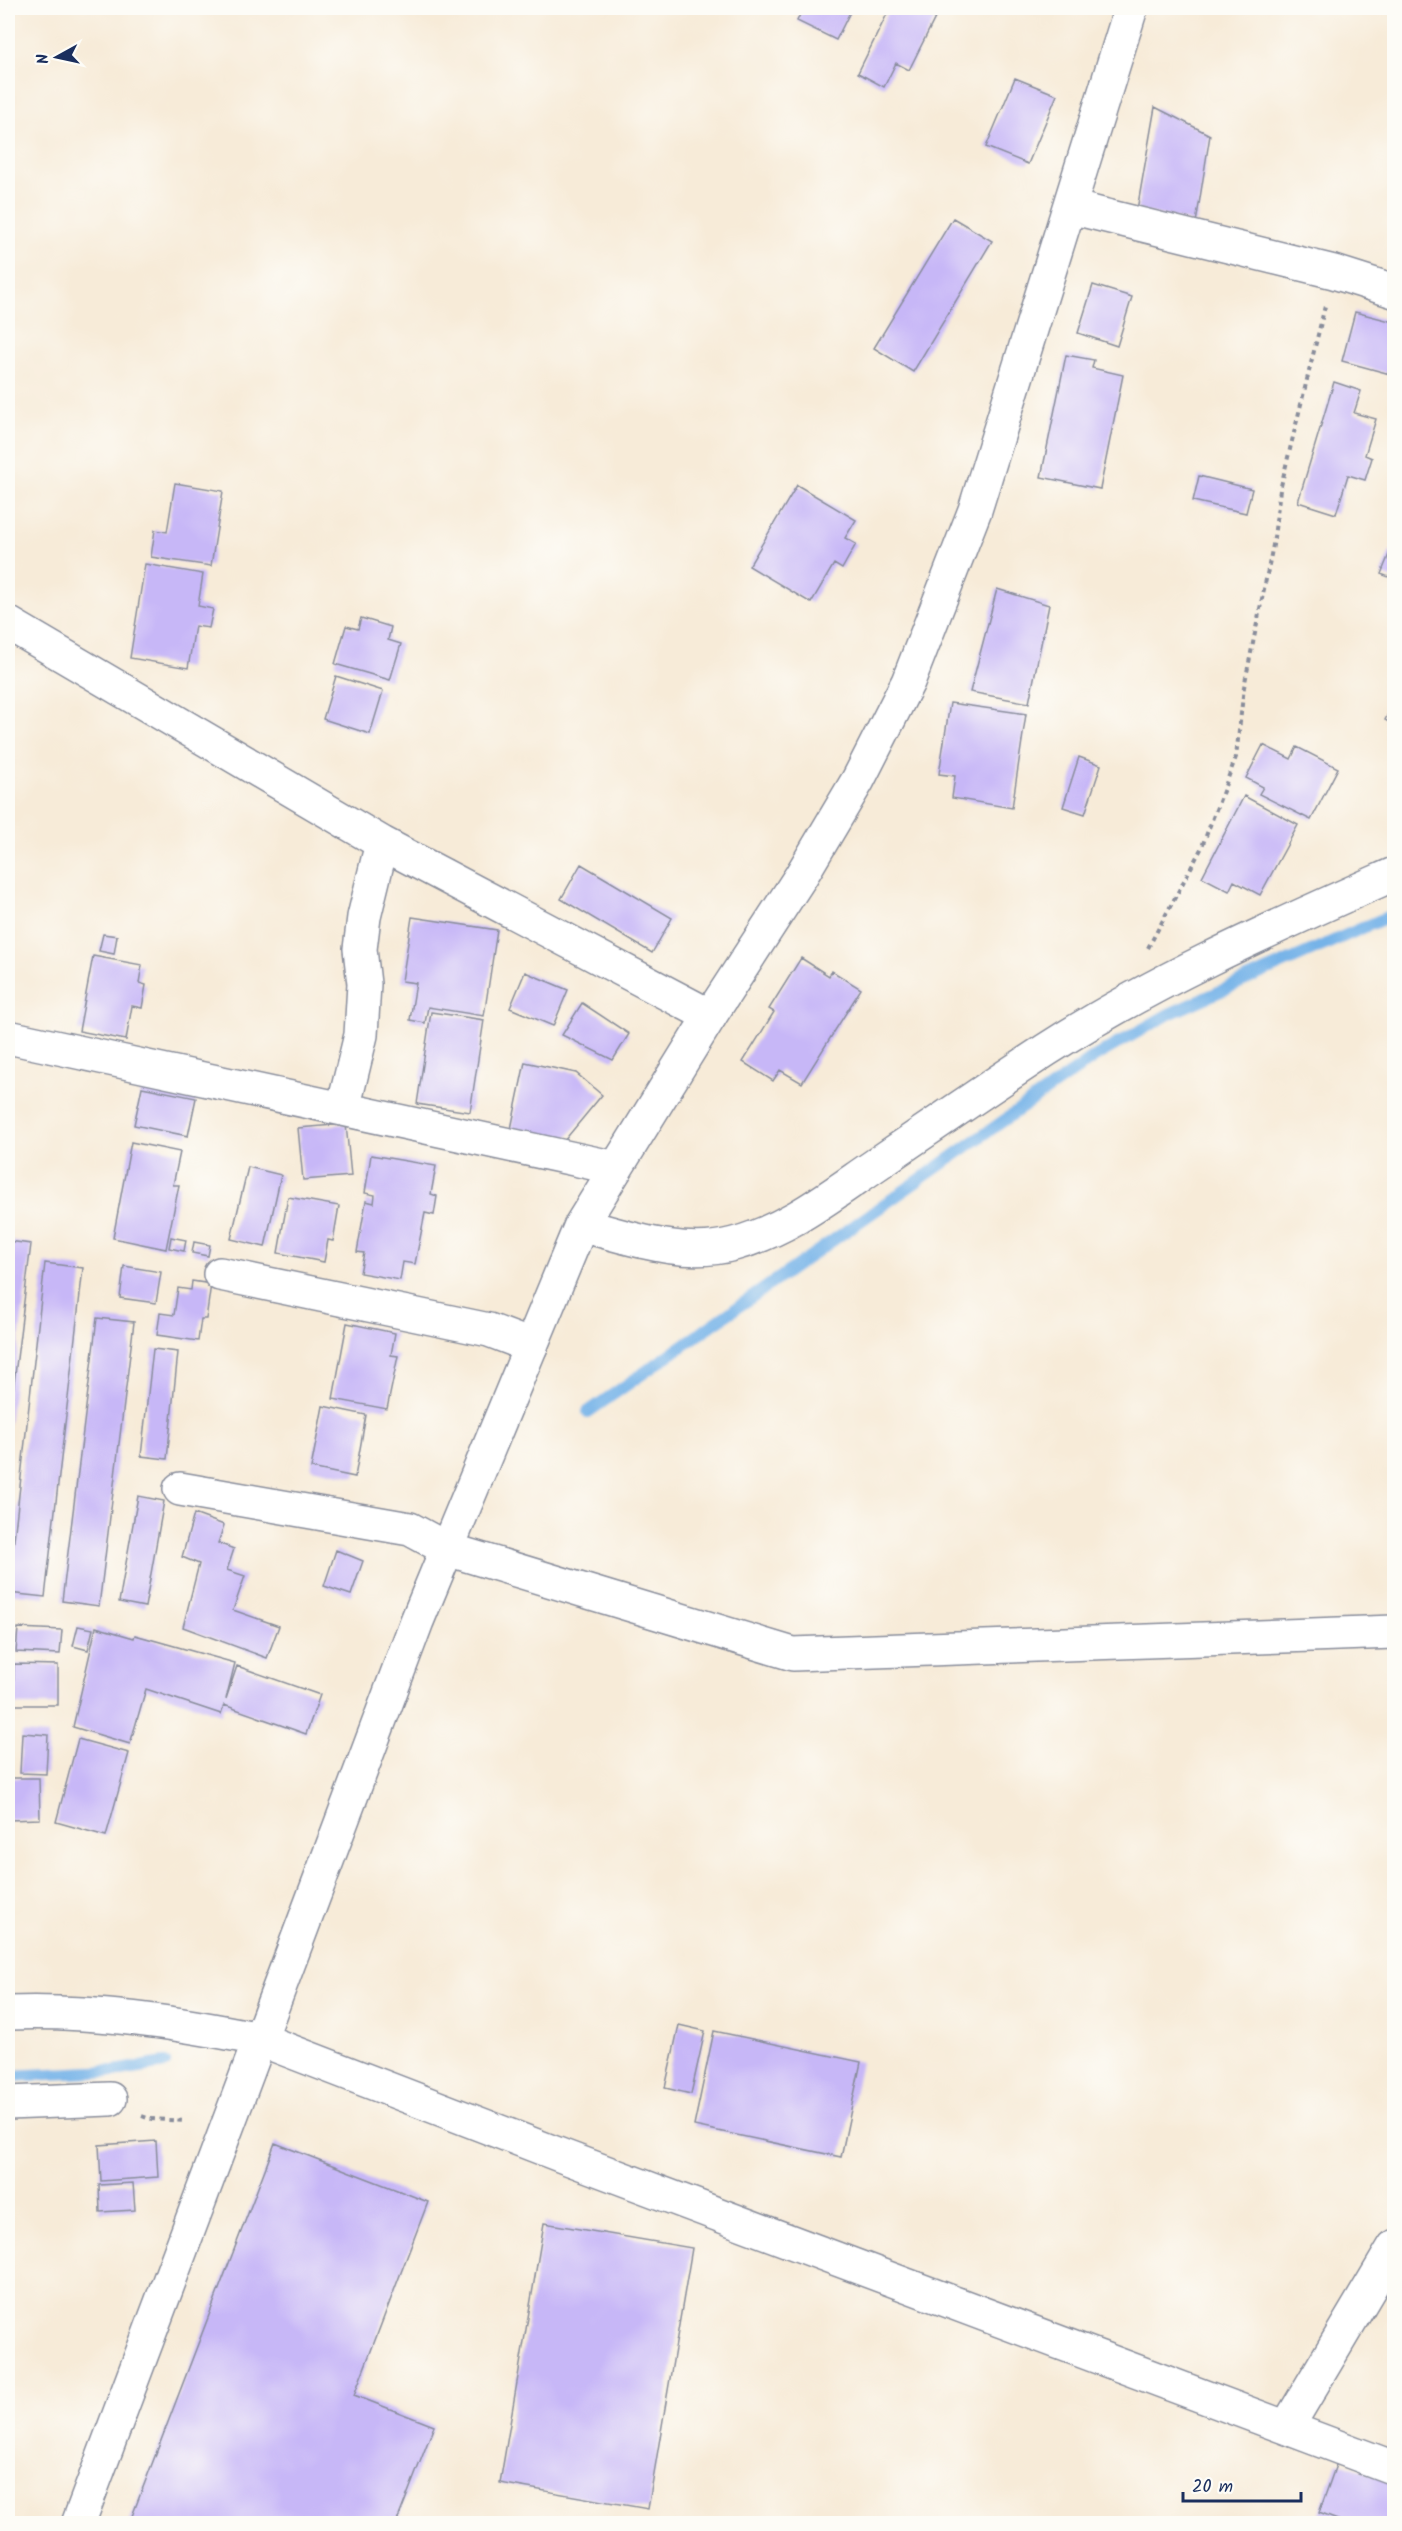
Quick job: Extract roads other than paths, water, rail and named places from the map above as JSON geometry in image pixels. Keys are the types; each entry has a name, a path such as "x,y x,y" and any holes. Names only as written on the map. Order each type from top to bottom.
{"street":[{"path":"78,2523 417,1621 581,1225 710,1016 801,876 847,799 908,682 942,600 975,510 1131,8"},
{"path":"1070,207 1334,272 1395,291"},
{"path":"8,622 382,843 710,1016"},
{"path":"343,1109 361,1035 364,984 360,949 364,917 382,843"},
{"path":"581,1225 664,1247 711,1248 753,1238 812,1208 1046,1050 1148,989 1262,932 1395,874"},
{"path":"8,1037 616,1168"},
{"path":"219,1274 489,1330 531,1346"},
{"path":"180,1489 410,1530 447,1549 793,1654 1395,1632"},
{"path":"8,2013 93,2013 172,2022 260,2039 565,2157 1395,2468"},
{"path":"8,2103 110,2099"},
{"path":"1287,2427 1395,2247"}],"waterway":[{"path":"588,1412 1096,1056 1169,1014 1394,914"},
{"path":"8,2076 114,2071 165,2063"}]}
